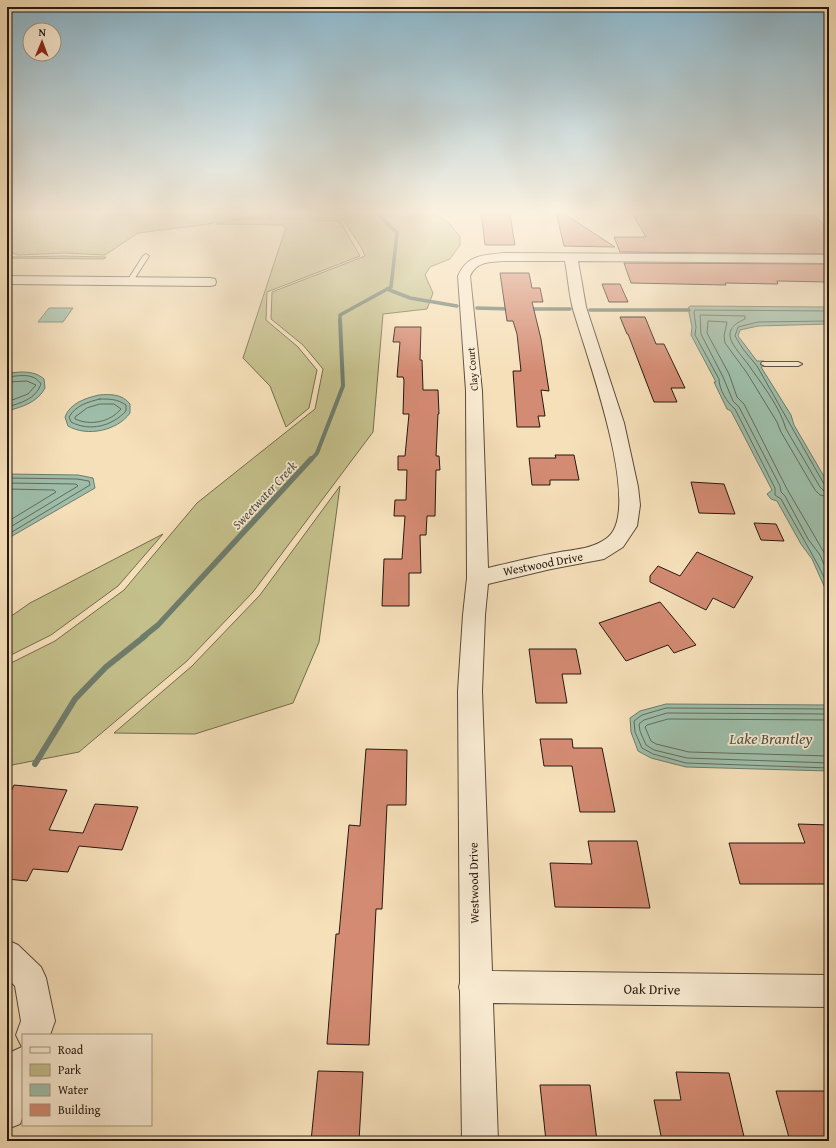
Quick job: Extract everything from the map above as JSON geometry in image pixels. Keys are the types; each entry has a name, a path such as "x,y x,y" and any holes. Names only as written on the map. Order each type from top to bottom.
{"street":[{"name":"Clay Court","path":"471,265 467,268 464,276 474,391 478,578"},
{"name":"Westwood Drive","path":"480,1141 470,692 474,615 478,578 551,561 597,554 616,542 627,526 630,505 629,487 616,423 579,307 572,265"},
{"path":"7,280 210,282"},
{"path":"7,956 30,978 38,1021 33,1034"},
{"name":"Oak Drive","path":"476,987 829,990"},
{"path":"7,1111 22,1067"}],"lane":[{"path":"130,281 141,265"},
{"path":"765,364 798,364"}],"green space":[{"path":"274,265 338,265 267,292 266,320 298,347 317,370 309,408 286,427 270,386 243,358"},
{"path":"343,265 436,265 430,267 425,275 433,293 427,309 383,314 373,432 253,592 187,661 79,752 7,766 7,665 55,641 124,590 197,503 315,409 323,369 303,345 271,319 272,292"},
{"path":"340,486 319,642 293,703 195,734 114,733 192,666 260,595"},
{"path":"163,534 118,586 51,635 7,657 7,619 30,603"}],"water":[{"path":"690,306 829,307 829,324 758,326 740,330 738,336 757,361 764,361 766,366 761,367 791,415 794,425 829,485 829,597 812,559 801,544 777,501 771,499 767,494 772,490 731,411 727,409 714,382 716,382 691,335 692,327 688,308"},
{"path":"49,308 73,308 63,322 38,322"},
{"path":"21,372 39,375 44,379 45,388 34,400 24,406 7,411 7,373"},
{"path":"99,395 120,396 130,404 130,413 118,424 101,430 84,431 68,426 65,417 71,408 79,402"},
{"path":"7,474 78,475 93,478 95,488 7,539"},
{"name":"Lake Brantley","path":"666,704 829,705 829,771 686,767 651,758 638,751 631,732 630,718 640,711"}],"building":[{"path":"625,265 829,265 829,282 777,281 778,284 725,283 726,285 631,283"},
{"path":"500,273 529,273 532,288 540,288 543,302 532,302 541,339 549,391 541,390 545,416 538,416 540,427 517,427 513,371 521,371 517,334 513,321 507,321"},
{"path":"602,284 620,284 628,302 609,302"},
{"path":"620,317 645,317 656,344 664,344 685,388 671,388 677,402 654,402"},
{"path":"395,327 421,327 420,360 422,360 423,390 438,390 439,414 436,456 439,456 440,470 436,470 435,516 427,516 426,535 420,535 421,573 409,573 409,606 382,606 384,559 402,559 405,516 394,516 395,500 406,500 407,470 398,470 398,456 405,456 409,414 403,414 404,380 403,377 397,377 400,342 393,342"},
{"path":"555,455 574,455 579,480 550,480 550,485 532,485 529,458 556,458"},
{"path":"691,482 724,484 735,514 699,513"},
{"path":"754,523 776,524 784,541 761,540"},
{"path":"697,552 753,577 734,608 713,598 706,610 650,582 650,576 658,566 680,576"},
{"path":"660,602 696,645 674,653 668,645 626,661 599,623"},
{"path":"529,649 576,649 581,674 562,674 567,703 536,703"},
{"path":"540,739 572,739 573,748 602,748 615,812 580,812 572,766 544,766"},
{"path":"366,749 407,750 406,805 387,805 382,909 376,909 369,1045 327,1044 336,934 339,934 349,825 360,826"},
{"path":"14,785 67,790 49,830 83,833 95,804 138,807 122,850 79,846 68,872 33,869 27,881 7,879 7,800"},
{"path":"798,824 829,825 829,884 740,884 729,843 805,843"},
{"path":"588,841 637,841 650,908 555,907 550,863 592,864"},
{"path":"318,1071 363,1072 359,1141 311,1141"},
{"path":"676,1072 729,1073 745,1141 662,1141 654,1100 681,1100"},
{"path":"540,1085 590,1085 597,1141 546,1141"},
{"path":"776,1091 829,1091 829,1141 790,1141"}],"waterway":[{"name":"Sweetwater Creek","path":"387,289 391,287 393,265"},
{"name":"Sweetwater Creek","path":"340,320 340,315 387,289"},
{"path":"387,289 410,298 457,306"},
{"path":"477,308 512,309"},
{"path":"526,309 570,309"},
{"path":"590,310 689,310"},
{"name":"Sweetwater Creek","path":"311,460 317,453 343,386 340,320"},
{"name":"Sweetwater Creek","path":"143,637 158,625 311,459"},
{"name":"Sweetwater Creek","path":"35,764 75,699 106,667 145,636"}]}
